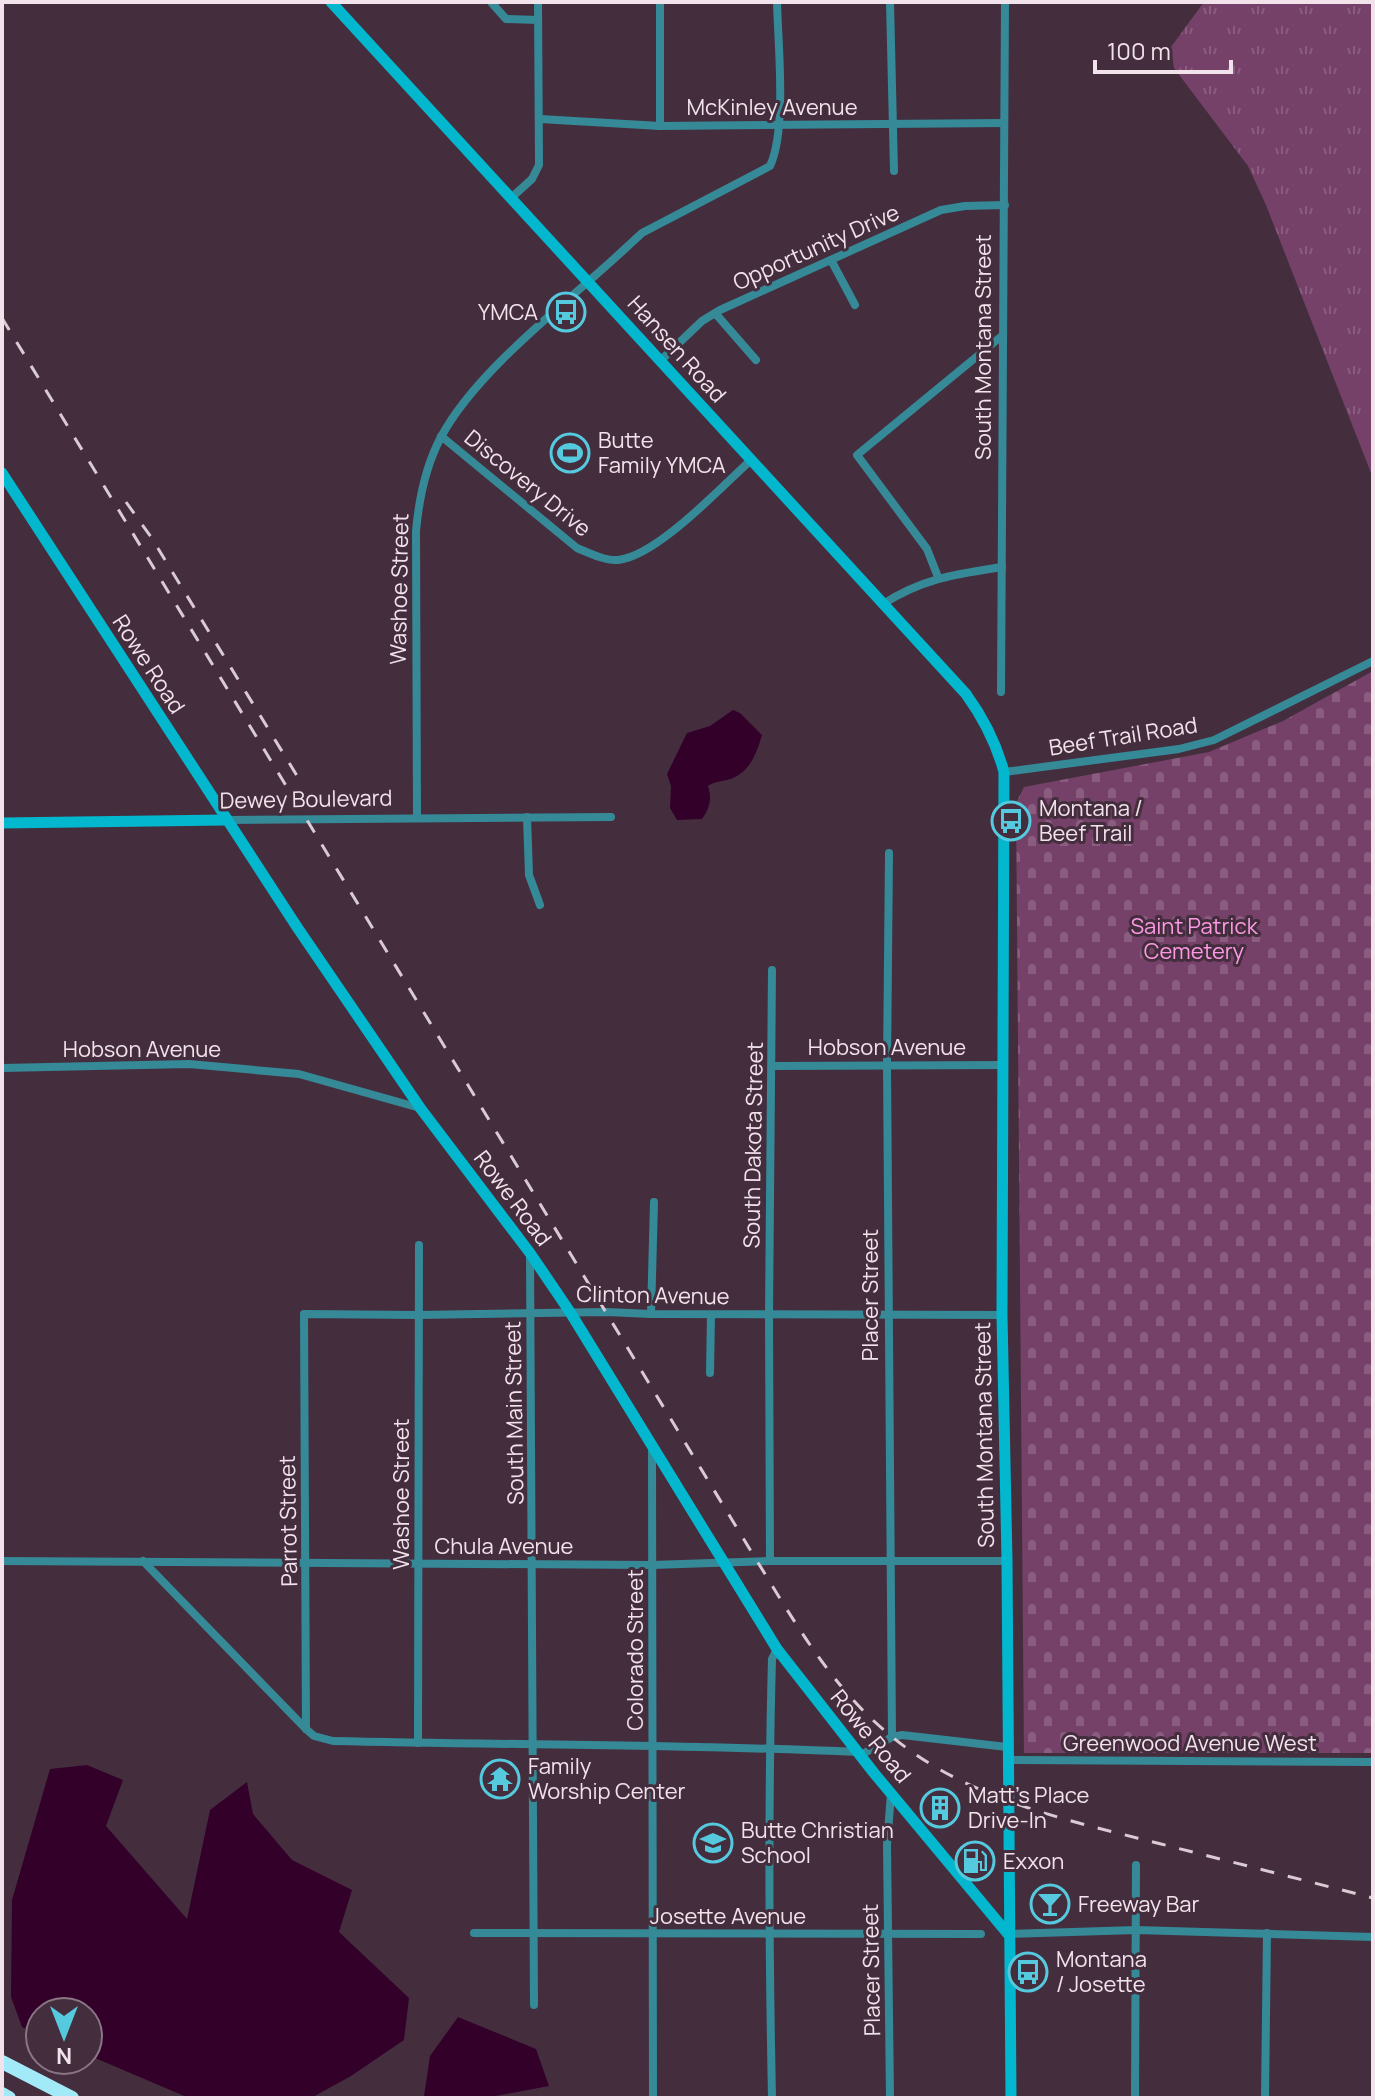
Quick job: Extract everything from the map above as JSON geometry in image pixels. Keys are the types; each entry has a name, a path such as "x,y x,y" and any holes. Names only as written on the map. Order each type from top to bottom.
{"highway":[{"path":"2,2062 72,2098"},
{"path":"2,2094 9,2098"}],"main road":[{"name":"Hansen Road","path":"331,2 966,694 985,721 1004,772"},
{"name":"Rowe Road","path":"2,473 226,820 421,1109 530,1253 570,1312 777,1649 1008,1934"},
{"name":"South Montana Street","path":"1004,772 1002,1315 1011,2098"},
{"name":"Dewey Boulevard","path":"2,823 226,820"}],"street":[{"path":"491,2 506,19 538,20"},
{"path":"511,198 532,179 539,165 538,2"},
{"path":"660,2 660,126"},
{"path":"589,282 642,233 770,166 777,150 779,126 777,2"},
{"path":"890,2 894,171"},
{"name":"South Montana Street","path":"1001,692 1005,2"},
{"name":"McKinley Avenue","path":"540,119 660,126 1004,123"},
{"name":"Opportunity Drive","path":"660,361 715,313 941,210 1005,205"},
{"path":"831,260 855,305"},
{"name":"Washoe Street","path":"417,817 416,531 419,497 441,436 475,389 589,282"},
{"path":"715,313 756,360"},
{"path":"938,577 927,549 857,455 1003,335"},
{"name":"Discovery Drive","path":"441,436 577,548 616,560 640,554 660,540 750,461"},
{"path":"883,604 904,590 938,577 1002,567"},
{"name":"Beef Trail Road","path":"1004,772 1179,749 1214,740 1373,661"},
{"path":"527,817 529,875 540,905"},
{"name":"Dewey Boulevard","path":"226,820 611,817"},
{"name":"Placer Street","path":"889,853 887,1065 892,1737"},
{"name":"South Dakota Street","path":"770,1561 772,970"},
{"name":"Hobson Avenue","path":"2,1068 189,1064 299,1074 421,1109"},
{"name":"Hobson Avenue","path":"773,1066 1002,1065"},
{"path":"651,1314 654,1202"},
{"name":"Washoe Street","path":"418,1743 419,1245"},
{"name":"South Main Street","path":"530,1253 534,2005"},
{"name":"Clinton Avenue","path":"304,1314 1002,1315"},
{"name":"Parrot Street","path":"304,1314 306,1729"},
{"path":"710,1373 711,1315"},
{"name":"Colorado Street","path":"652,1442 653,2098"},
{"name":"Chula Avenue","path":"2,1561 652,1565 770,1561 1007,1561"},
{"path":"143,1561 306,1729 314,1736 333,1741 534,1746 653,1744 860,1753 892,1737 917,1736 1007,1747"},
{"path":"772,2098 768,1933 769,1748 772,1659 777,1649"},
{"name":"Greenwood Avenue West","path":"1007,1760 1373,1762"},
{"name":"Placer Street","path":"890,2098 887,1845 891,1793"},
{"path":"1135,2098 1136,1865"},
{"path":"1008,1934 1136,1930 1373,1937"},
{"name":"Josette Avenue","path":"474,1933 981,1934"},
{"path":"1265,2098 1267,1933"}],"green space":[{"path":"1204,2 1373,2 1373,478 1248,166 1174,68 1171,47"},
{"name":"Saint Patrick Cemetery","path":"1373,671 1373,1753 1024,1753 1016,803 1024,787 1209,752 1283,721"}],"shaded area":[{"path":"733,710 762,735 752,760 739,775 708,786 710,803 702,819 677,820 670,808 671,786 667,774 687,733 710,726"},
{"path":"87,1765 123,1780 106,1826 187,1919 210,1810 247,1782 253,1814 292,1860 352,1890 339,1932 409,1998 404,2040 351,2076 311,2098 189,2098 104,2062 104,1996 24,1996 22,2027 11,1997 12,1900 50,1769"},
{"path":"458,2017 536,2049 549,2086 485,2098 424,2096 430,2056"}],"railway":[{"path":"2,318 771,1584 814,1651 847,1693 884,1730 915,1754 947,1773 1015,1804 1373,1898"},
{"path":"126,502 151,537 302,784"}],"place":[{"name":"YMCA","path":"566,312"},
{"name":"Butte Family YMCA","path":"570,453"},
{"name":"Montana / Beef Trail","path":"1011,821"},
{"name":"Family Worship Center","path":"500,1779"},
{"name":"Matt's Place Drive-In","path":"940,1808"},
{"name":"Butte Christian School","path":"713,1843"},
{"name":"Exxon","path":"975,1861"},
{"name":"Freeway Bar","path":"1050,1904"},
{"name":"Montana / Josette","path":"1028,1972"}]}
